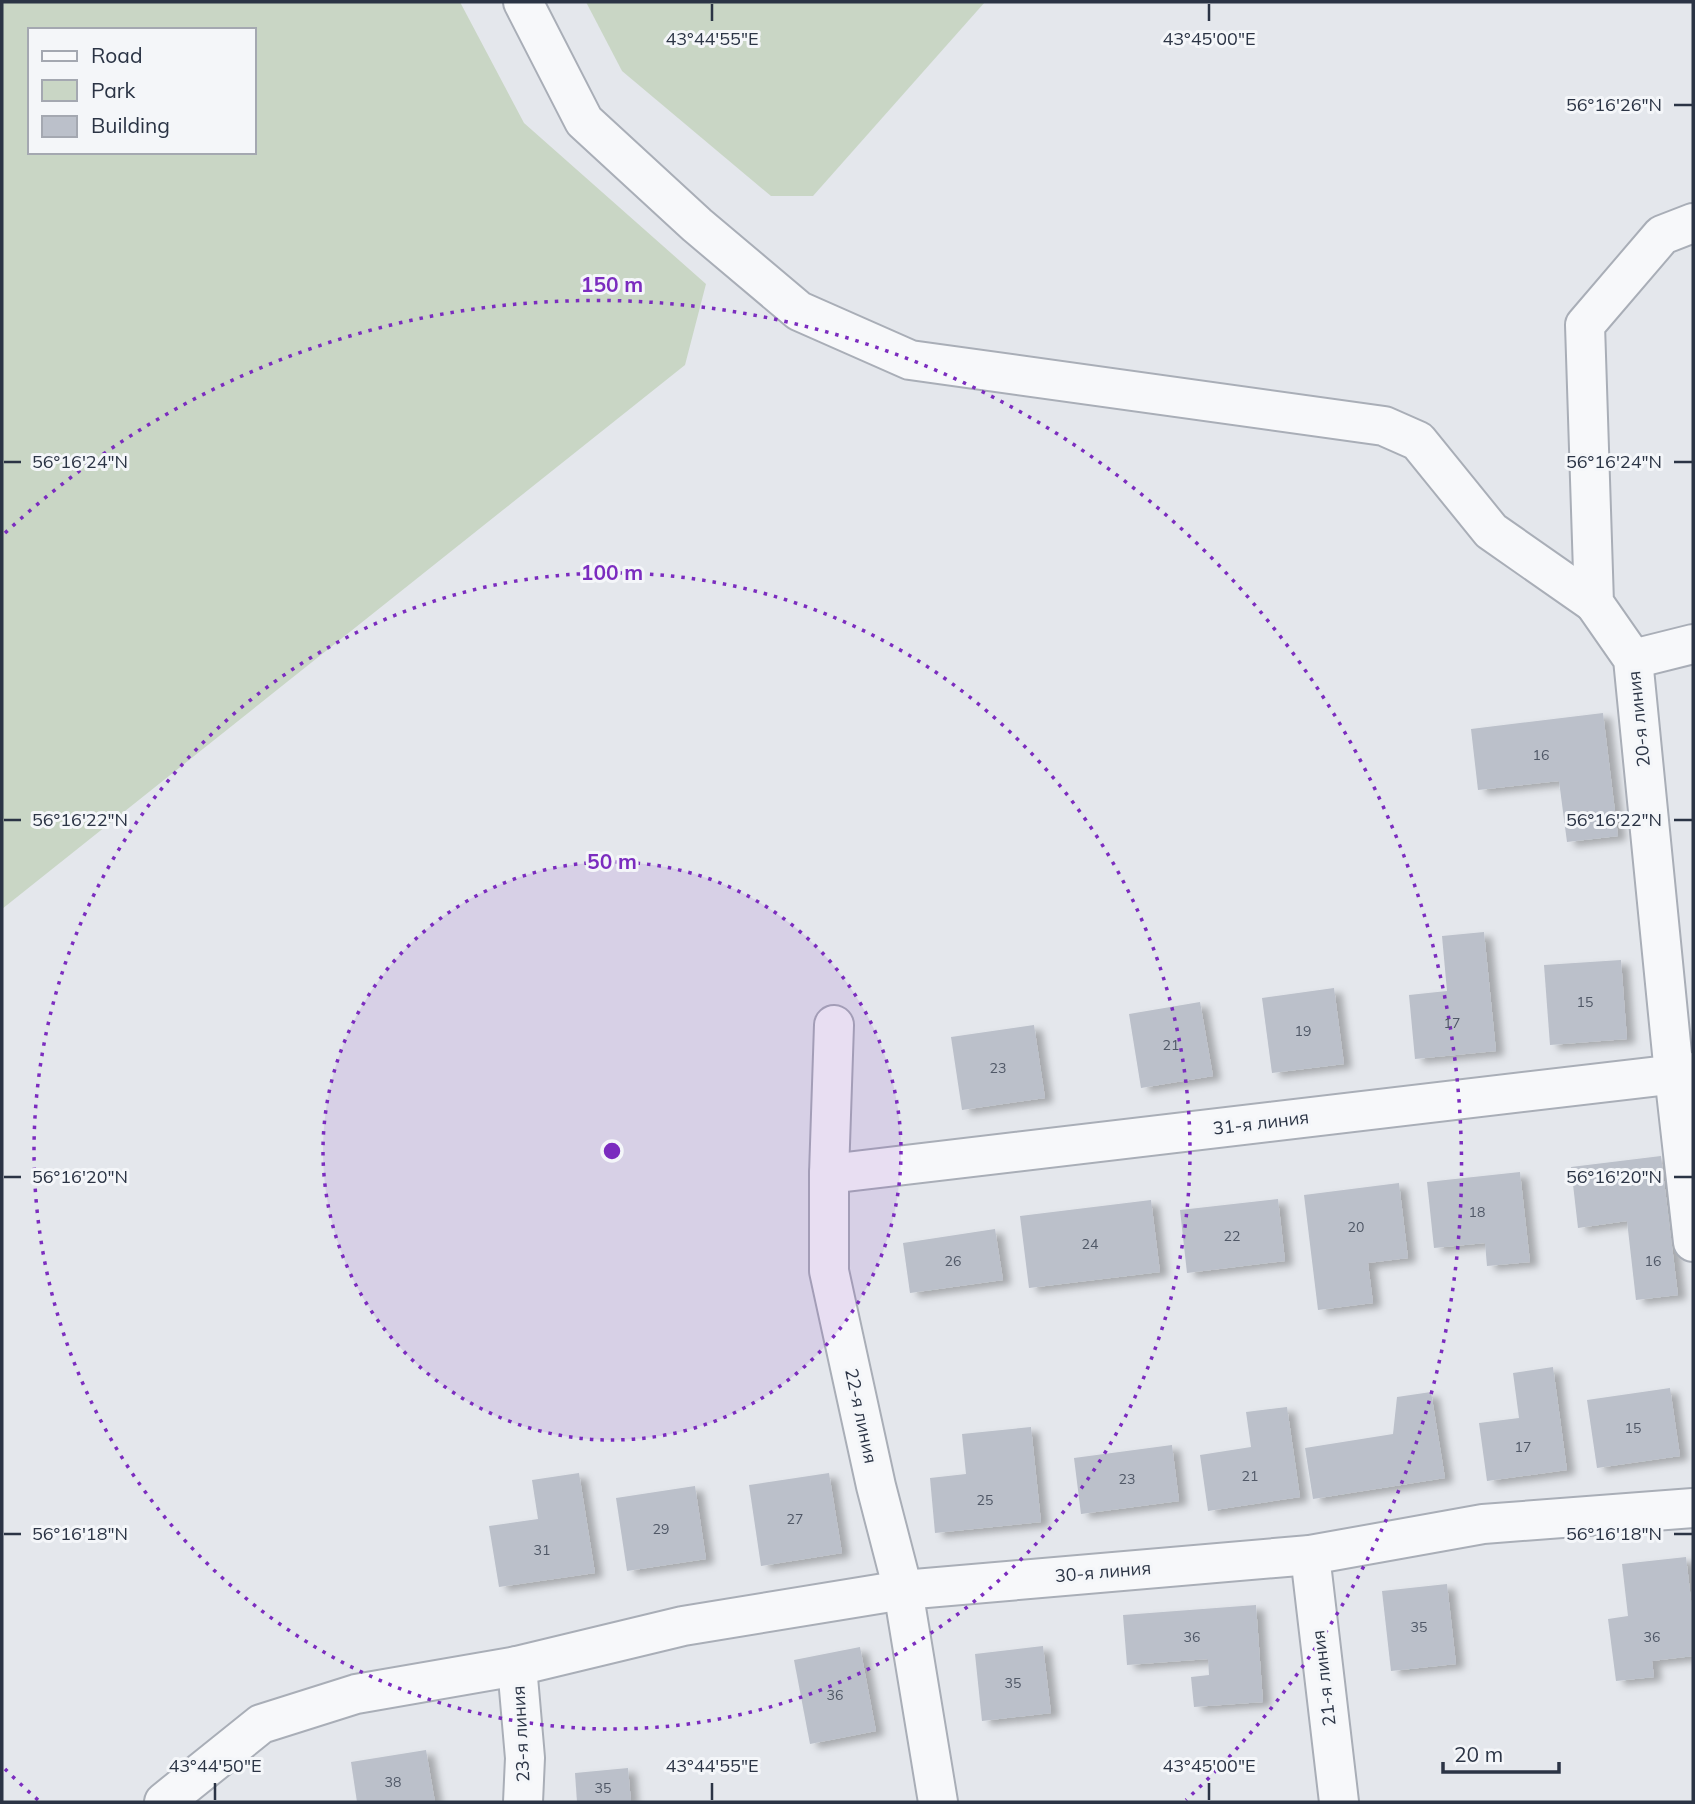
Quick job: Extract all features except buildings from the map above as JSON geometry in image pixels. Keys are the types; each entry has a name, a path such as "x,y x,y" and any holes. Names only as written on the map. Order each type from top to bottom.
{"street":[{"path":"523,2 584,121 697,225 799,311 910,360 1384,426 1418,441 1491,531 1594,603"},
{"path":"1594,603 1585,325 1678,229"},
{"name":"20-я линия","path":"1594,603 1633,659 1684,1073 1693,1242"},
{"path":"1633,659 1693,644"},
{"name":"22-я линия","path":"834,1025 829,1271 876,1486 903,1590 938,1802"},
{"name":"31-я линия","path":"829,1174 1684,1073"},
{"name":"30-я линия","path":"164,1802 261,1724 356,1693 517,1666 683,1626 903,1590 1310,1555 1483,1524 1693,1508"},
{"name":"21-я линия","path":"1310,1555 1339,1802"},
{"name":"23-я линия","path":"517,1666 525,1758 523,1802"}],"green space":[{"path":"2,2 460,2 524,123 706,284 685,365 2,909"},
{"path":"586,2 985,2 813,196 771,196 622,71"}]}
